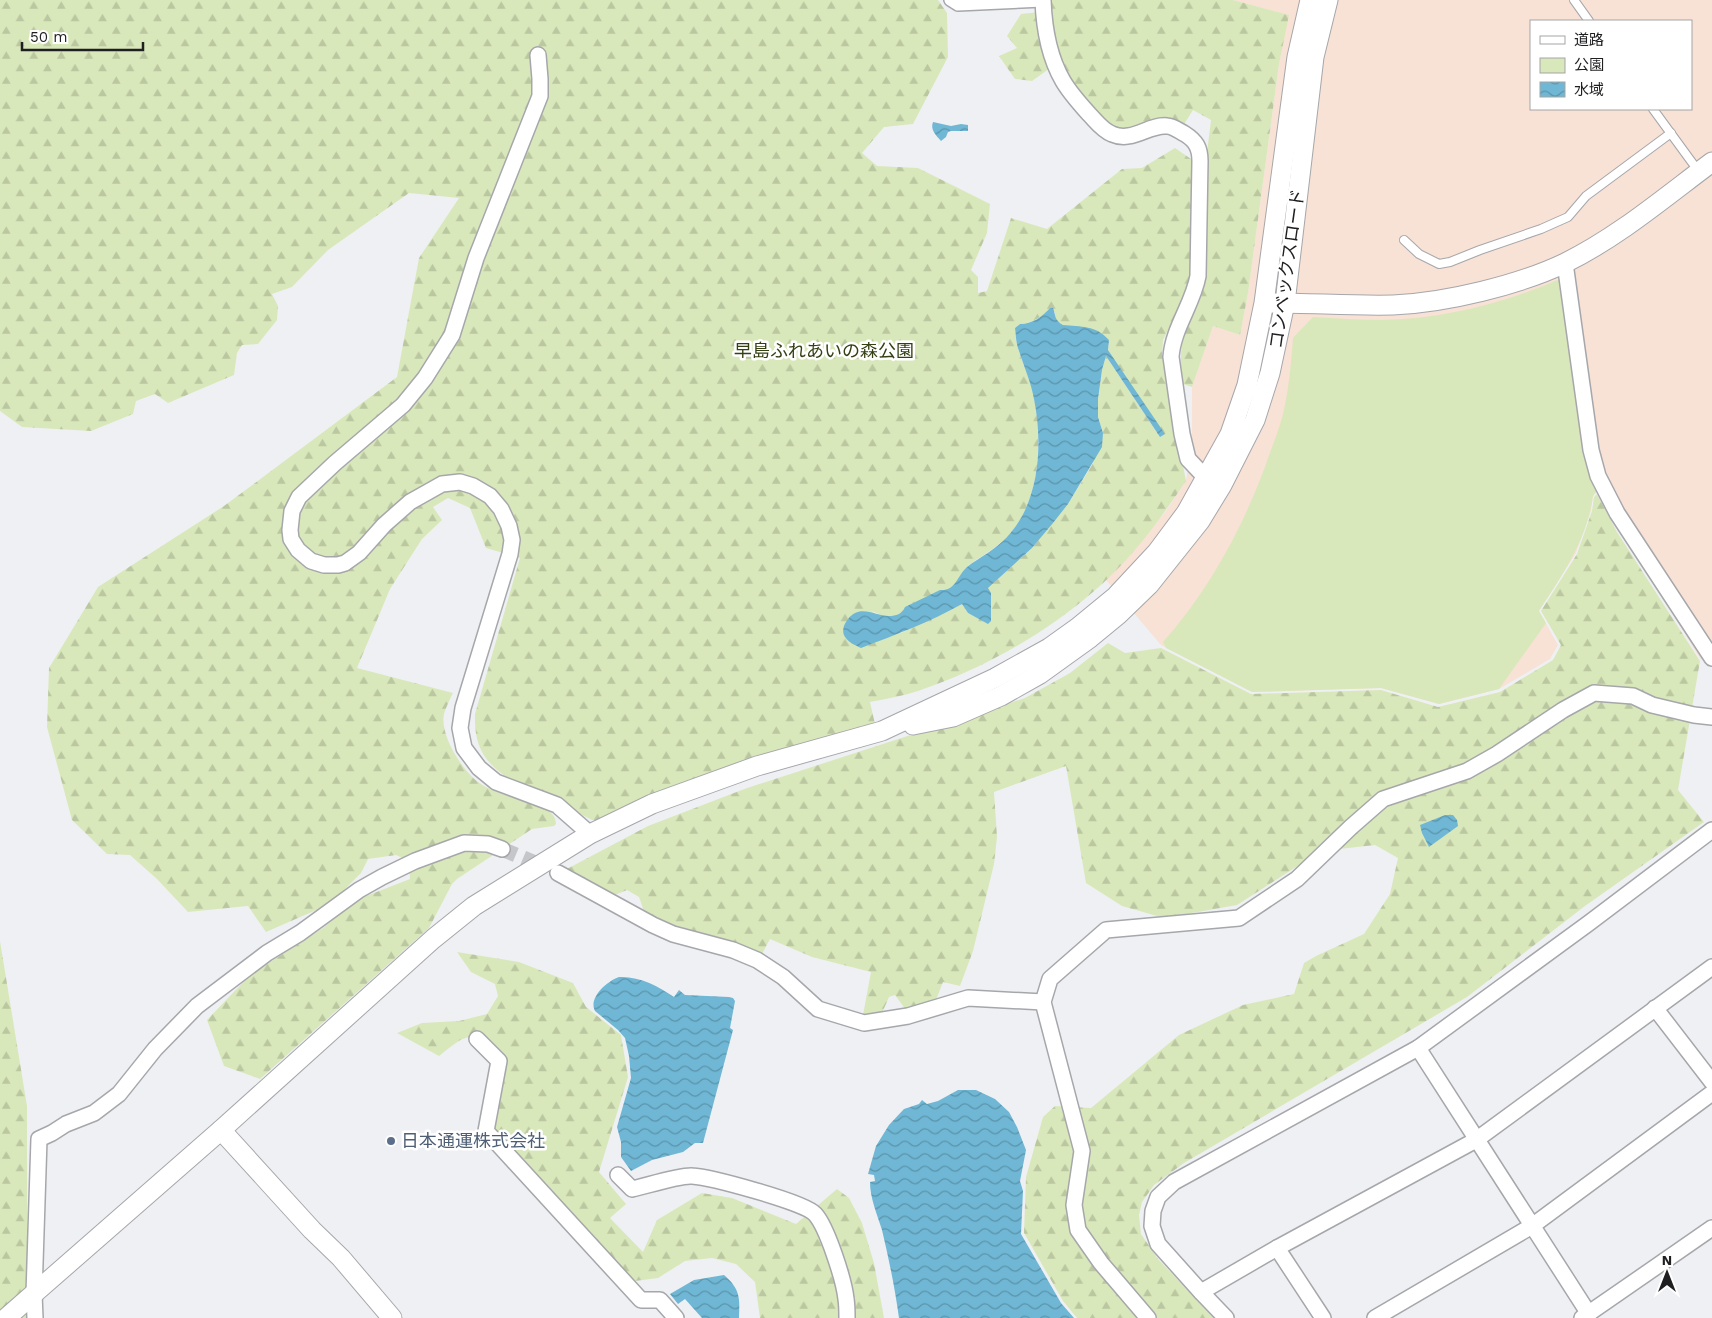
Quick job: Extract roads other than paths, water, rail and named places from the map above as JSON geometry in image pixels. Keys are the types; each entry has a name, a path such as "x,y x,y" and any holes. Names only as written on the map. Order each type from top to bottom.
{"street":[{"path":"950,0 958,5 1043,1 1048,42 1063,82 1104,129 1112,134 1128,136 1162,126 1169,126 1192,138 1198,146 1200,162 1198,276 1196,287 1172,345 1171,357 1182,434 1188,459 1206,478"},
{"name":"コンベックスロード","path":"882,732 995,678 1048,648 1077,628 1116,596 1157,552 1186,513 1230,434 1247,385 1264,303 1297,57 1310,0"},
{"name":"コンベックスロード","path":"882,732 953,717 1001,696 1033,679 1090,638 1118,615 1149,585 1200,522 1252,428 1270,373 1285,303 1314,57 1328,0"},
{"path":"538,55 540,96 476,258 452,335 425,378 403,405 335,462 299,497 292,511 290,530 291,539 298,550 311,561 324,565 338,565 359,552 402,507 430,489 442,484 460,482 473,486 490,496 501,509 509,526 512,540 510,554 463,708 460,728 464,748 479,768 496,782 557,805 590,834"},
{"path":"1264,303 1394,305 1434,300 1517,282 1565,263 1618,232 1706,167"},
{"path":"1565,263 1590,447 1598,476 1617,512 1712,658"},
{"path":"1148,1318 1101,1262 1078,1230 1074,1205 1082,1151 1042,1002 1050,979 1106,930 1239,918 1296,879 1383,799 1467,771 1594,692 1633,696 1652,705 1694,715 1712,717"},
{"path":"6,1318 221,1130 432,939 474,906 590,834 652,804 757,766 882,732"},
{"path":"1226,1318 1158,1244 1152,1226 1153,1211 1158,1197 1174,1182 1418,1048 1709,837"},
{"path":"35,1318 34,1294 39,1139 66,1124 94,1113 120,1094 155,1049 197,1006 267,953 300,933 359,890 415,862 464,843 488,844 502,849"},
{"path":"558,873 673,934 733,950 757,960 783,977 818,1009 864,1023 908,1016 968,998 1042,1002"},
{"path":"1201,1292 1277,1248 1476,1140 1712,966"},
{"path":"1655,1008 1712,1082"},
{"path":"476,1039 499,1061 486,1131 641,1300 660,1300 676,1318"},
{"path":"1418,1048 1532,1226 1585,1316 1712,1228"},
{"path":"1375,1318 1532,1226 1712,1093"},
{"path":"221,1130 312,1230 341,1258 392,1318"},
{"path":"618,1175 632,1189 690,1175 712,1179 809,1208 816,1215 825,1232 837,1264 846,1298 847,1318"},
{"path":"1277,1248 1323,1318"}],"lane":[{"path":"1574,0 1589,20"},
{"path":"1655,110 1671,133 1706,167"},
{"path":"1404,240 1419,254 1439,264 1450,262 1541,229 1568,217 1586,196 1671,133"}],"water":[{"path":"933,122 951,126 968,125 968,131 948,132 941,141 933,130"},
{"path":"1050,308 1053,308 1057,320 1063,325 1093,329 1109,340 1108,350 1165,434 1160,437 1106,356 1098,399 1098,417 1103,433 1102,447 1068,504 1053,523 1032,548 988,588 991,593 991,621 988,624 968,613 962,604 925,622 861,648 852,644 843,632 845,624 851,616 861,611 889,616 896,615 905,607 940,590 950,588 967,567 1002,542 1018,523 1032,490 1036,472 1038,435 1033,393 1017,346 1015,328 1020,324 1029,323 1036,319"},
{"path":"1445,815 1453,815 1457,820 1458,826 1429,847 1420,825"},
{"path":"619,977 634,978 648,982 674,997 679,990 685,995 729,997 735,1001 730,1028 733,1030 703,1143 695,1143 683,1152 652,1160 631,1171 621,1157 621,1142 617,1127 631,1078 625,1038 595,1011 594,1006 596,996 604,986"},
{"path":"958,1090 976,1090 995,1099 1009,1112 1017,1127 1026,1150 1020,1181 1023,1191 1021,1234 1061,1303 1074,1318 899,1318 887,1252 871,1194 870,1182 875,1181 874,1175 868,1174 876,1146 889,1125 904,1109 919,1104 922,1100 927,1104 938,1101"},
{"path":"724,1275 738,1294 739,1318 702,1318 685,1299 678,1304 670,1294 694,1280"}],"tunnel":[{"path":"502,849 547,868"}],"place":[{"name":"日本通運株式会社","path":"391,1141"}],"park label":[{"name":"早島ふれあいの森公園","path":"824,351"}]}
